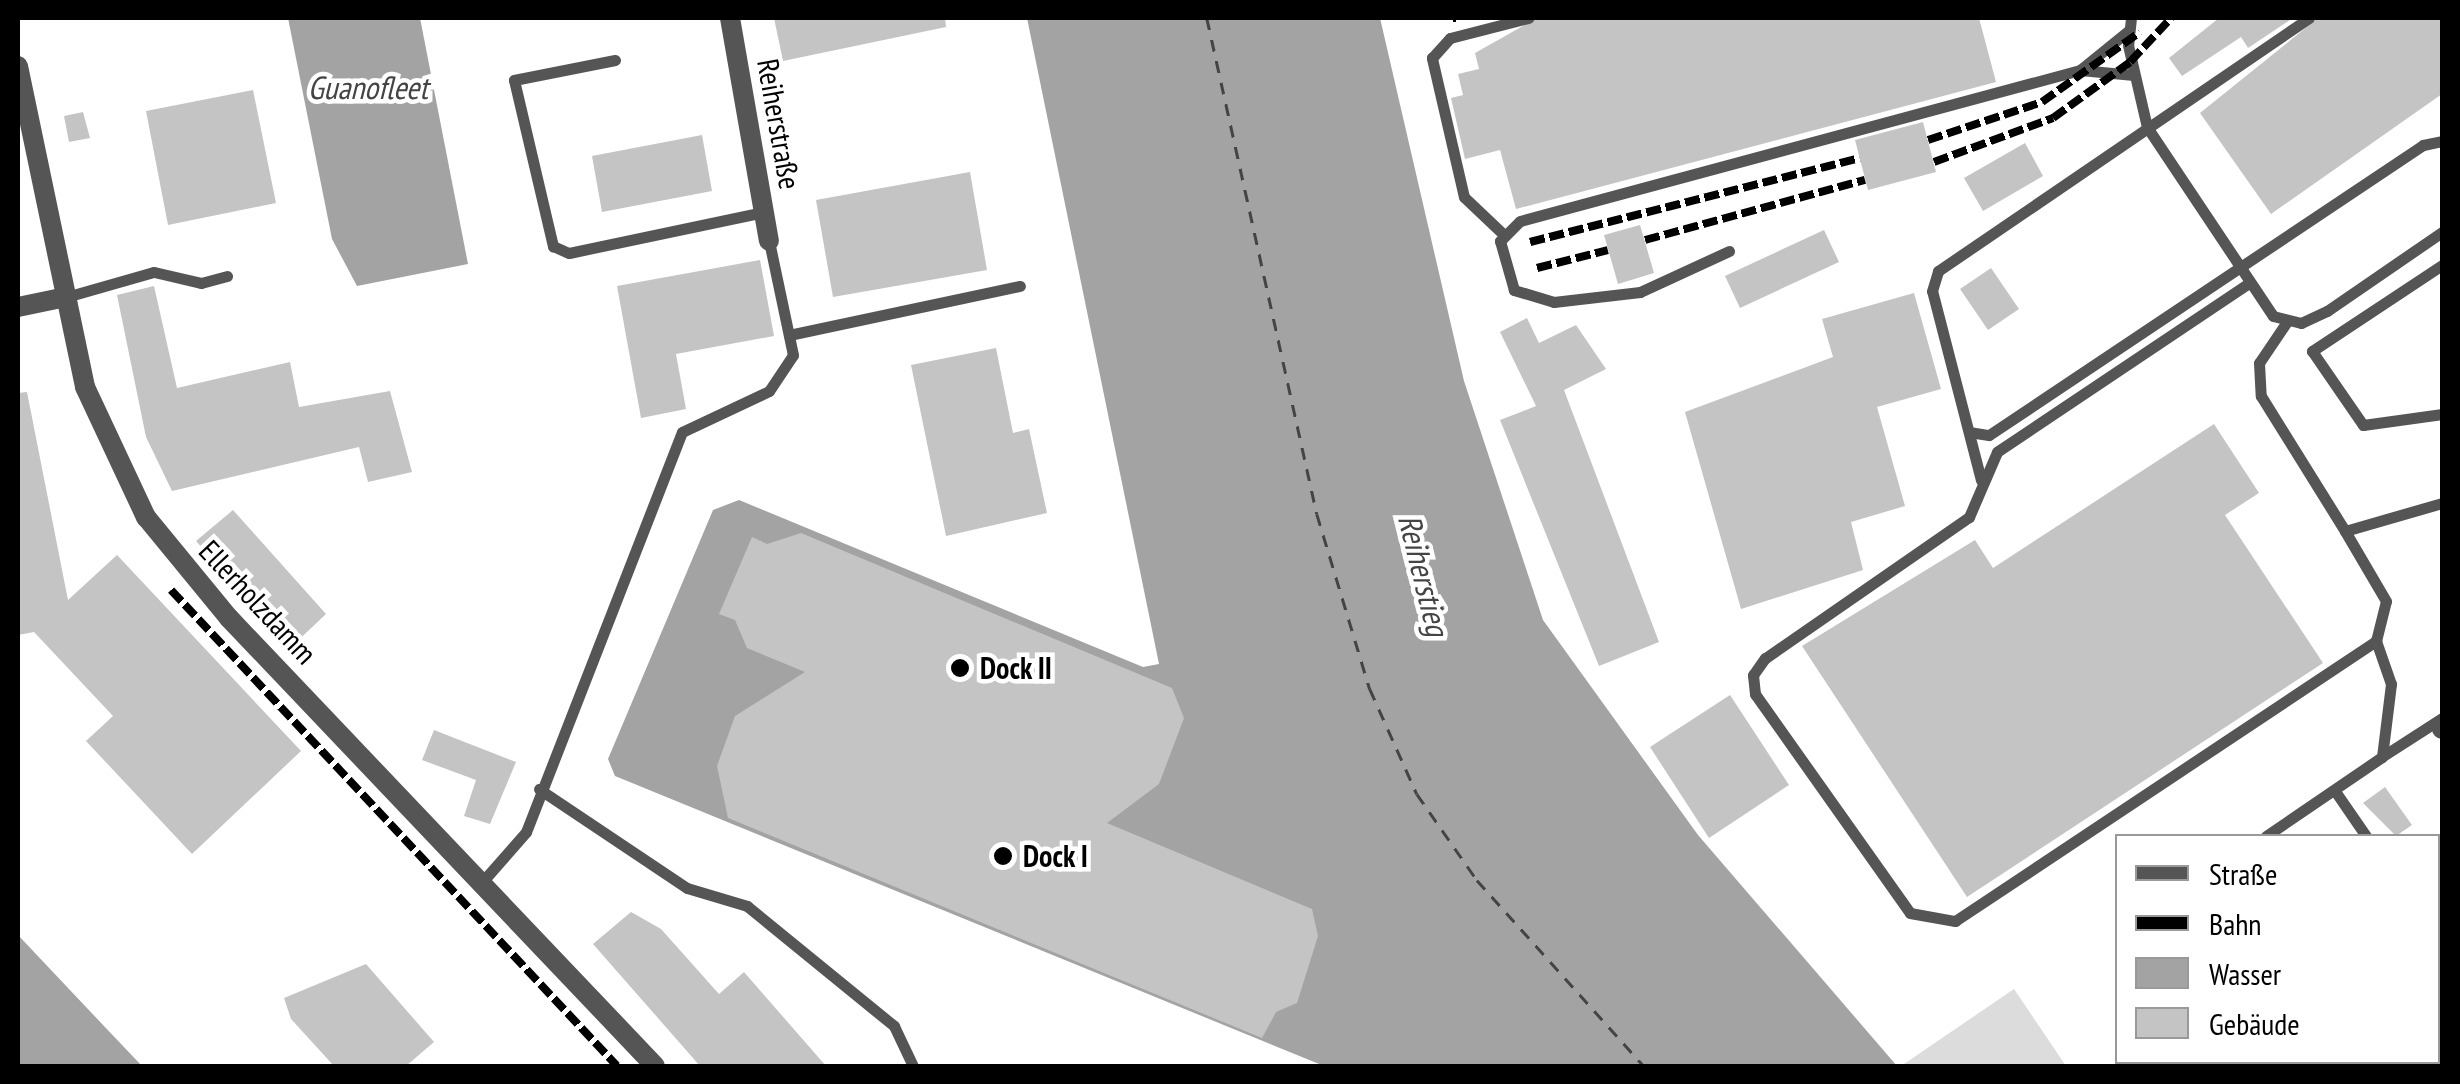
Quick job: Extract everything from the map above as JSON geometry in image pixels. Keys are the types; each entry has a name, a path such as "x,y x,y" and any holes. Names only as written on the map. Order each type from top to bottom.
{"street":[{"name":"Reiherstraße","path":"730,18 770,241"},
{"name":"Ellerholzdamm","path":"18,66 93,412 159,536 655,1066"},
{"path":"18,307 66,297"}],"lane":[{"path":"1528,18 1450,38 1432,58 1464,196 1502,234 1514,290 1554,302 1640,292 1729,252"},
{"path":"1982,484 1932,292 1938,271 2309,18"},
{"path":"2080,70 2130,24"},
{"path":"2130,24 2134,75 2147,127 2250,283 2286,323"},
{"path":"615,60 514,80 553,246 569,253 764,212"},
{"path":"1502,234 1520,221 2080,70 2134,75"},
{"path":"1969,432 1985,437 2238,266 2442,141"},
{"path":"2382,757 2391,684 2376,641 2386,602 2261,396 2259,363 2286,323 2326,311 2442,232"},
{"path":"483,882 526,832 539,790 682,432 769,391 793,355 770,241"},
{"path":"2442,265 2312,351 2363,425 2442,414"},
{"path":"66,297 154,272 201,283 226,276"},
{"path":"1994,457 2250,283"},
{"path":"790,335 1020,286"},
{"path":"2039,401 1994,457 1958,527 1753,675 1755,694 1808,777 1920,920 1966,915 2376,641"},
{"path":"2345,531 2442,503"},
{"path":"2269,834 2442,718"},
{"path":"539,790 686,888 747,906 894,1026 912,1066"},
{"path":"2335,791 2365,834"}],"shaded area":[{"path":"2014,989 2066,1066 1901,1066"}],"water":[{"name":"Guanofleet","path":"288,18 420,18 468,264 357,286 332,239"},
{"name":"Reiherstieg","path":"1027,18 1380,18 1464,381 1543,620 1698,835 1897,1066 1324,1066 615,776 608,759 713,510 739,500 1143,667 1159,664"},
{"path":"18,935 103,1025 142,1066 18,1066"}],"building":[{"path":"774,18 945,18 946,27 783,61"},
{"path":"1537,18 1979,18 1996,82 1516,209 1500,150 1465,159 1451,98 1463,95 1458,74 1479,69 1475,53"},
{"path":"2219,18 2293,18 2248,48 2241,37 2182,76 2169,58"},
{"path":"2318,18 2442,18 2442,94 2271,214 2200,113"},
{"path":"253,90 276,203 168,225 146,111"},
{"path":"83,112 90,138 69,142 64,116"},
{"path":"1923,122 1936,172 1868,190 1855,140"},
{"path":"702,135 712,191 602,212 592,156"},
{"path":"2025,143 2043,176 1983,211 1964,178"},
{"path":"970,172 987,270 833,297 816,200"},
{"path":"1640,225 1654,273 1618,284 1604,235"},
{"path":"1824,230 1839,262 1740,308 1725,276"},
{"path":"760,260 774,336 676,354 686,409 641,418 617,286"},
{"path":"1991,268 2019,309 1988,330 1960,289"},
{"path":"154,286 177,388 290,362 299,407 390,391 412,472 368,482 359,447 172,491 146,437 117,295"},
{"path":"1914,293 1941,389 1877,407 1905,506 1851,522 1863,570 1741,609 1685,412 1833,357 1822,319"},
{"path":"1527,318 1539,343 1576,325 1606,369 1564,390 1659,642 1599,666 1500,420 1536,406 1500,332"},
{"path":"996,348 1013,433 1029,429 1047,513 946,536 911,365"},
{"path":"27,392 68,600 117,555 301,751 192,854 86,741 113,716 34,632 18,635 18,393"},
{"path":"2214,424 2259,493 2225,515 2323,663 1967,897 1802,646 1975,540 1993,568"},
{"path":"233,510 326,614 290,648 196,541"},
{"path":"801,533 1172,688 1184,718 1159,784 1107,823 1312,909 1318,936 1297,1003 1276,1012 1262,1038 728,818 717,766 735,716 805,672 747,648 735,620 719,614 752,537 767,544"},
{"path":"1730,695 1789,785 1709,838 1650,747"},
{"path":"434,730 516,762 490,824 464,816 476,780 422,760"},
{"path":"2385,787 2412,825 2394,834 2363,803"},
{"path":"631,912 661,929 719,994 744,972 826,1066 700,1066 593,944"},
{"path":"366,964 434,1042 406,1066 334,1066 291,1019 284,998"}],"ferry route":[{"path":"1207,18 1317,514 1370,689 1417,794 1477,880 1644,1066"}],"railway":[{"path":"1934,162 2053,118 2130,62 2171,18"},
{"path":"1928,140 2042,102 2140,32"},
{"path":"1530,242 1859,158"},
{"path":"1645,240 1865,180"},
{"path":"1537,268 1608,250"},
{"path":"171,590 617,1066"}],"place":[{"name":"Dock II","path":"960,668"},
{"name":"Dock I","path":"1003,856"}]}
